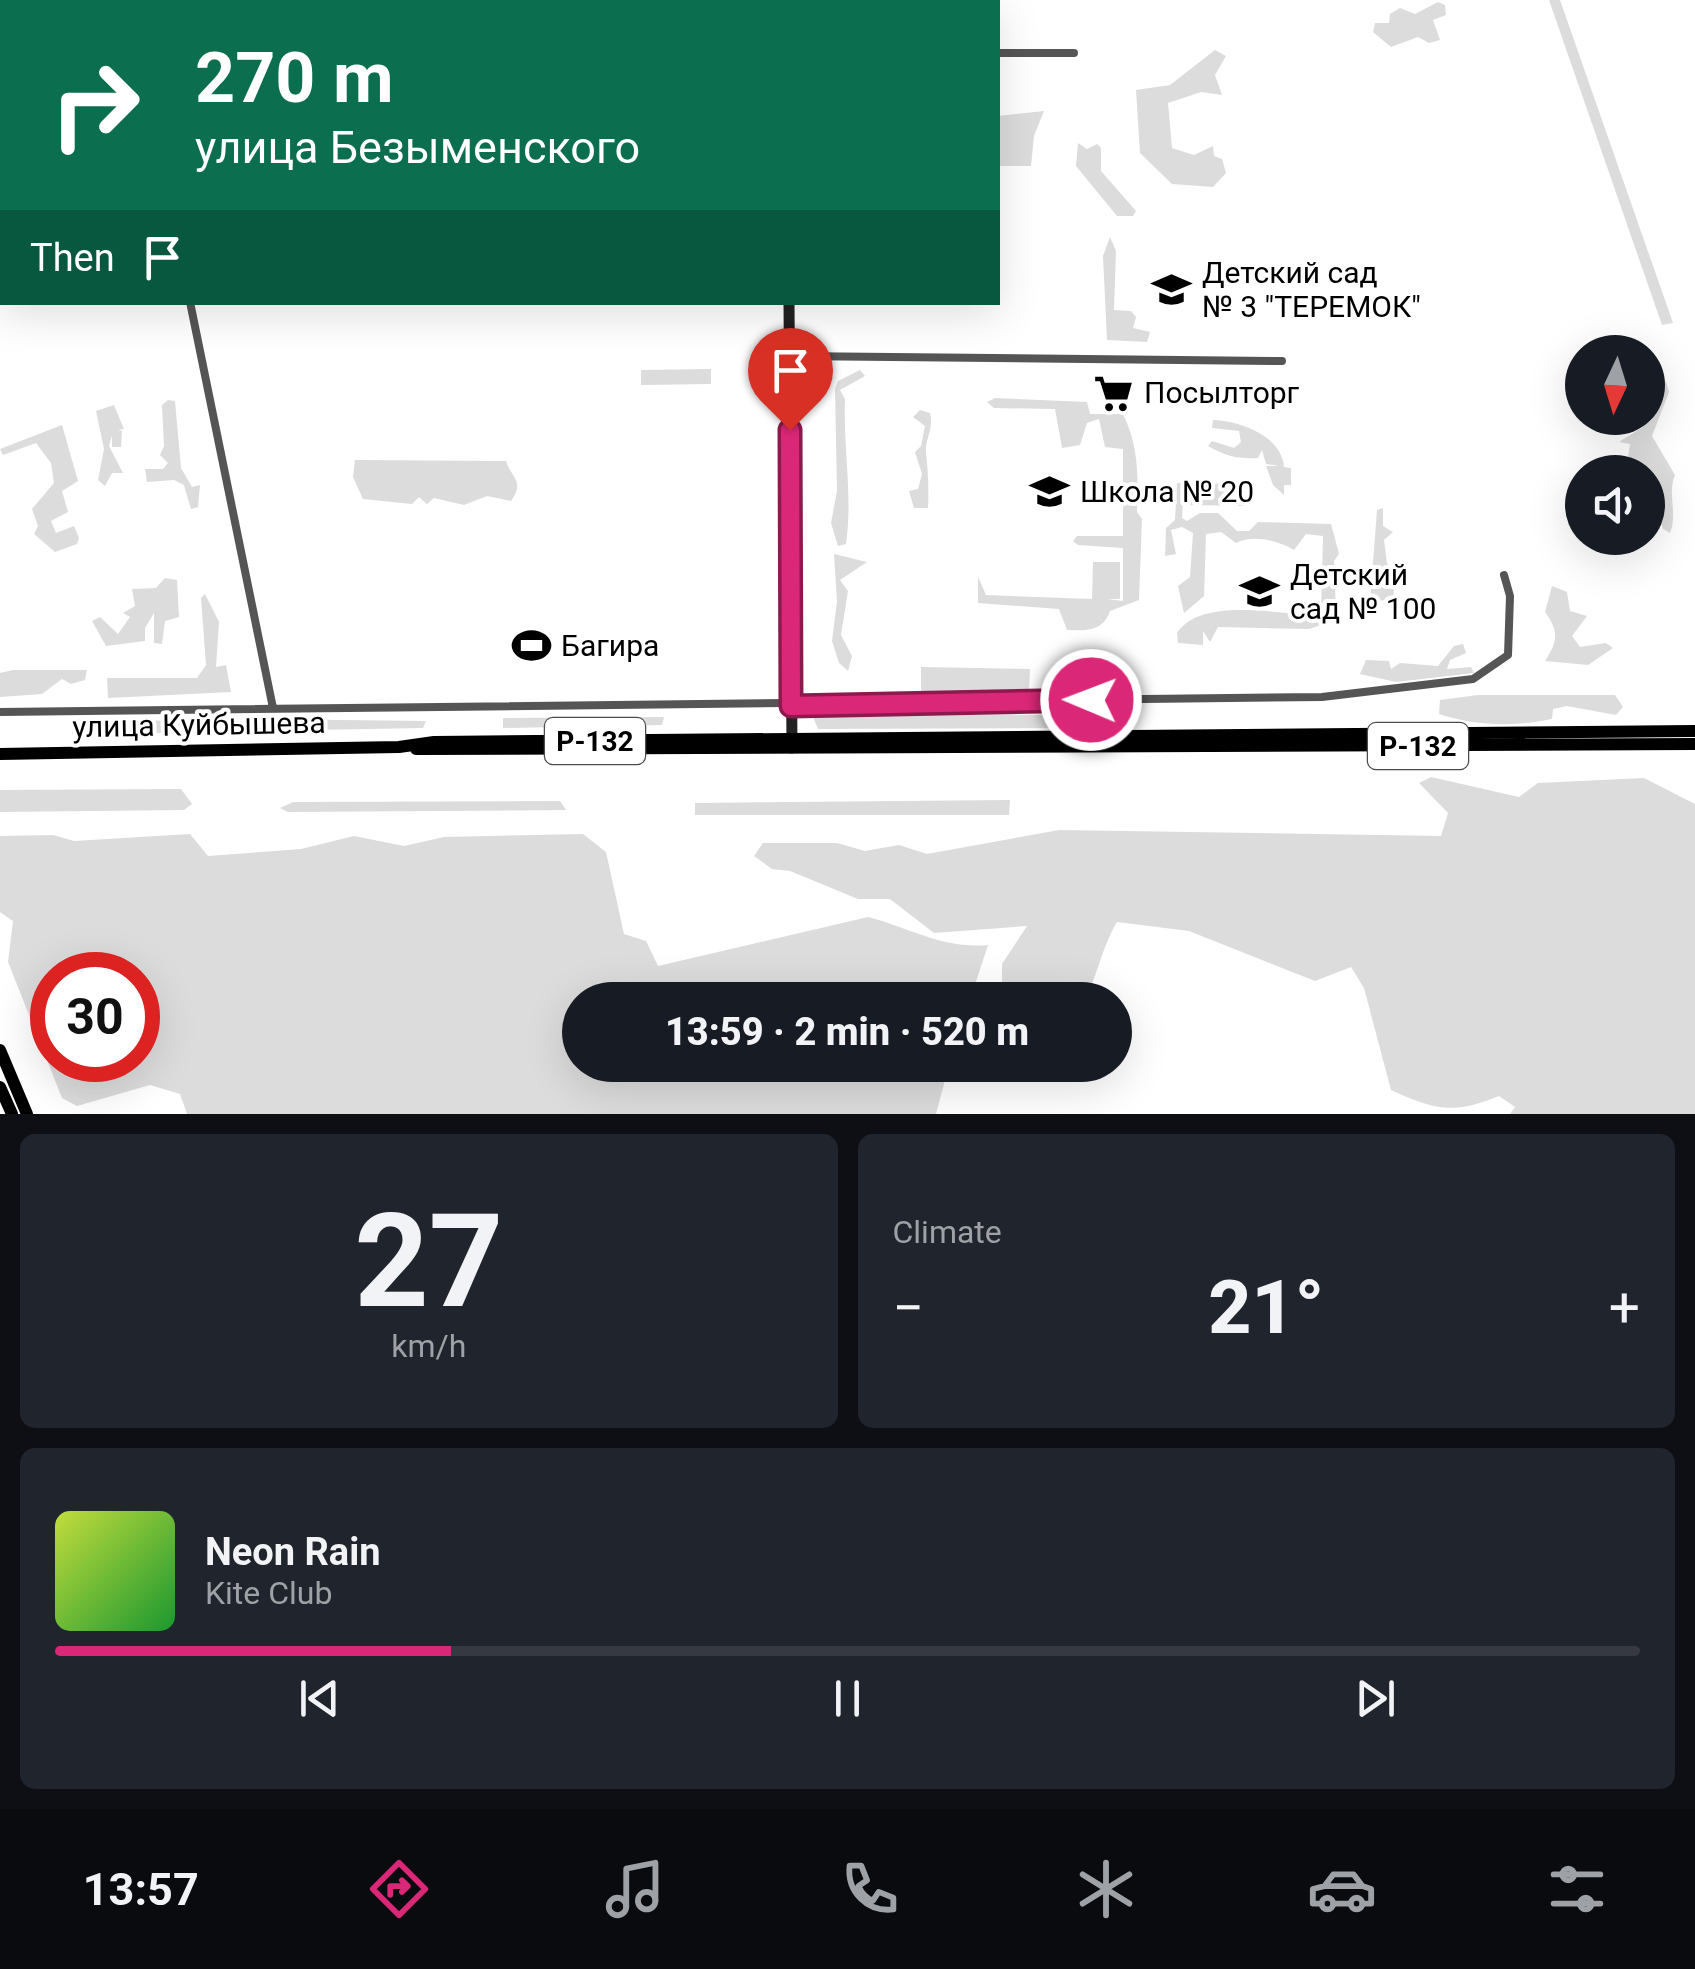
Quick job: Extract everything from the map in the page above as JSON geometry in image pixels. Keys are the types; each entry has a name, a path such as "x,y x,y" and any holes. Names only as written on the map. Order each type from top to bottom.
{"highway":[{"name":"улица Куйбышева","path":"2,754 399,747 435,752 1695,732"},
{"name":"улица Куйбышева","path":"792,745 1695,744"},
{"path":"0,1050 27,1114"},
{"path":"0,1087 12,1114"}],"main road":[{"path":"789,305 792,745"}],"street":[{"path":"1000,53 1074,54"},
{"path":"191,305 273,708"},
{"path":"790,356 1282,360"},
{"path":"0,712 791,706 1339,696 1473,679 1508,656 1510,596 1504,588 1504,575"},
{"path":"1044,699 1054,683 1108,684 1108,700"}],"shaded area":[{"path":"1549,0 1560,0 1673,323 1662,325"},
{"path":"1438,2 1445,5 1446,15 1433,20 1440,40 1429,43 1418,37 1391,47 1373,32 1375,23 1389,23 1390,14 1400,8 1415,14"},
{"path":"1215,50 1226,56 1215,75 1222,95 1201,92 1168,103 1172,148 1194,155 1213,146 1214,156 1222,159 1226,173 1213,187 1172,184 1140,153 1136,90 1170,85"},
{"path":"1044,111 1034,136 1031,166 1000,166 1000,116"},
{"path":"1078,143 1087,149 1097,144 1101,148 1101,171 1136,211 1133,216 1117,216 1076,166"},
{"path":"1110,237 1116,251 1114,310 1131,311 1136,317 1133,328 1150,332 1147,342 1107,340 1103,256"},
{"path":"711,369 711,384 641,385 641,370"},
{"path":"860,370 865,376 840,390 845,399 849,508 846,544 838,546 831,523 837,491 835,389 838,381"},
{"path":"995,398 1087,402 1090,414 1123,414 1132,438 1137,512 1142,519 1139,600 1110,611 1103,623 1093,628 1067,630 1059,609 978,603 978,577 986,595 1092,599 1093,562 1120,562 1120,599 1107,599 1123,601 1123,548 1078,545 1073,541 1077,536 1123,536 1123,449 1105,447 1099,419 1087,423 1080,445 1062,448 1055,409 994,408 987,402"},
{"path":"168,400 175,401 181,468 192,487 200,485 198,507 191,509 184,485 174,480 147,482 145,469 163,469 168,463 160,455 164,446 162,405"},
{"path":"114,405 124,429 118,430 122,431 121,447 112,447 112,436 109,446 123,473 112,473 105,486 98,480 104,449 96,411"},
{"path":"920,410 930,413 931,419 926,447 928,508 914,508 909,491 918,489 922,474 915,452 921,446 925,426 913,417"},
{"path":"1213,420 1247,427 1276,447 1284,467 1291,468 1291,485 1284,485 1284,495 1273,485 1266,466 1279,466 1266,464 1262,450 1258,458 1244,458 1208,446 1212,441 1234,448 1241,442 1239,431 1212,428"},
{"path":"62,425 78,481 62,491 68,512 51,521 56,533 74,526 79,538 77,544 55,552 34,534 38,526 32,509 54,483 51,463 36,443 3,455 0,449"},
{"path":"1630,435 1652,435 1663,455 1628,455 1630,444 1619,442"},
{"path":"1665,458 1675,475 1670,533 1665,530"},
{"path":"355,460 506,461 517,489 511,501 487,496 464,505 434,498 427,504 419,497 412,504 363,499 353,477"},
{"path":"1177,483 1184,483 1182,518 1187,521 1200,513 1218,513 1237,531 1249,531 1258,522 1331,524 1339,554 1334,561 1336,613 1330,622 1309,629 1218,627 1210,642 1203,631 1203,645 1178,643 1177,633 1189,622 1222,611 1321,615 1323,536 1306,534 1294,550 1266,540 1236,543 1221,532 1206,534 1204,596 1184,613 1178,586 1190,577 1193,533 1182,527 1171,530 1176,554 1165,556 1166,528 1175,520"},
{"path":"1189,483 1249,484 1249,506 1189,505"},
{"path":"1383,508 1383,526 1393,532 1384,540 1387,564 1393,567 1394,599 1370,602 1377,510"},
{"path":"834,554 867,562 840,580 848,591 841,635 852,656 848,671 839,663 832,641 837,601"},
{"path":"165,578 177,580 179,617 165,621 162,644 154,643 154,613 145,628 145,641 106,646 92,621 100,617 118,634 130,617 123,613 135,606 132,589 156,588"},
{"path":"1552,586 1567,592 1570,611 1587,616 1572,636 1580,647 1606,643 1613,648 1588,665 1545,661 1555,636 1545,612"},
{"path":"205,594 219,622 216,667 226,665 231,692 108,698 107,678 197,678 206,665 201,598"},
{"path":"1463,644 1466,653 1450,660 1447,669 1471,667 1474,673 1396,682 1360,674 1366,660 1389,661 1391,669 1400,663 1438,666 1454,646"},
{"path":"921,667 1030,669 1029,689 1016,694 921,693"},
{"path":"87,670 85,680 71,684 62,679 42,694 0,697 0,673"},
{"path":"1478,695 1615,695 1623,707 1616,715 1567,706 1553,709 1552,719 1509,724 1439,714 1440,700"},
{"path":"835,713 1053,715 1054,728 818,729 813,717"},
{"path":"664,717 662,725 503,728 503,718"},
{"path":"73,719 236,722 235,732 72,734"},
{"path":"257,719 426,721 423,728 257,731"},
{"path":"1431,777 1519,797 1538,783 1644,778 1695,804 1695,1114 1510,1114 1515,1107 1499,1096 1457,1108 1434,1106 1391,1090 1364,988 1351,967 1315,981 1189,931 1117,922 1093,982 1002,982 1002,964 1027,926 934,933 890,899 858,899 790,871 772,869 754,856 763,843 837,843 865,851 899,845 927,854 1059,830 1441,836 1448,813 1419,783"},
{"path":"181,789 192,804 184,810 0,812 0,790"},
{"path":"1010,800 1009,815 695,815 695,803"},
{"path":"560,801 566,810 288,812 280,808 293,802"},
{"path":"190,834 208,856 301,849 354,836 404,846 444,837 583,834 606,852 624,934 646,941 658,966 868,917 941,941 988,945 976,982 562,982 562,1082 944,1082 936,1114 187,1114 180,1094 150,1085 77,1106 62,1098 56,1082 160,1082 160,952 30,952 30,1017 8,962 13,921 0,912 0,836 53,835 74,841"}],"place":[{"name":"Детский сад № 3 \"ТЕРЕМОК\"","path":"1172,290"},
{"name":"Посылторг","path":"1114,393"},
{"name":"Школа № 20","path":"1050,492"},
{"name":"Детский сад № 100","path":"1260,592"},
{"name":"Багира","path":"531,646"}],"route":[{"path":"790,430 791,706 1091,700"}]}
